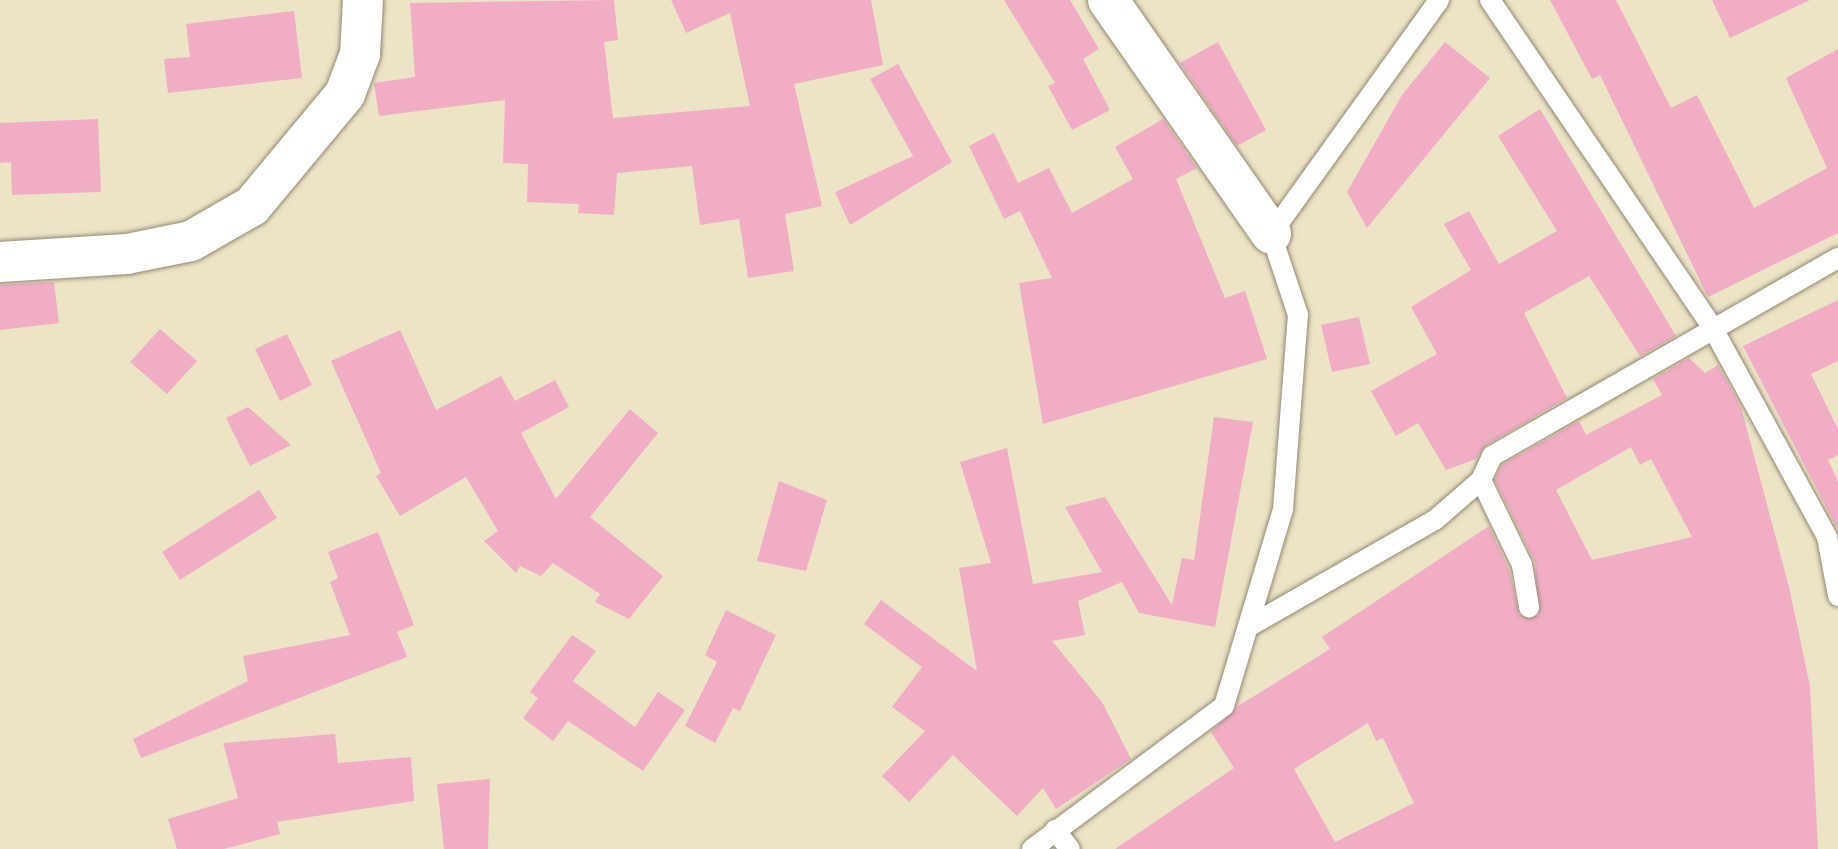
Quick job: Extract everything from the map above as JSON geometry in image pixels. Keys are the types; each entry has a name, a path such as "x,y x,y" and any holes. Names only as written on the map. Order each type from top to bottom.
{"street":[{"path":"0,262 127,254 191,241 252,206 345,94 360,54 363,0"},
{"path":"1108,0 1271,234"}],"lane":[{"path":"1032,849 1224,706 1283,509 1298,315 1271,234 1439,0"},
{"path":"1490,0 1711,325 1827,537 1838,596"},
{"path":"1248,627 1435,520 1481,480 1492,456 1711,325 1838,258"},
{"path":"1481,480 1522,565 1529,607"},
{"path":"1055,830 1070,849"}],"building":[{"path":"614,0 618,40 604,42 613,118 750,106 730,13 686,33 671,0 871,0 883,65 794,84 822,206 785,214 794,271 748,278 739,219 700,225 692,166 617,173 614,215 578,213 579,204 527,202 528,164 503,163 505,100 379,116 374,83 415,77 410,3"},
{"path":"1004,0 1070,0 1099,49 1083,59 1110,110 1072,130 1048,86 1055,83"},
{"path":"1550,0 1616,0 1671,108 1697,95 1754,208 1827,168 1786,78 1838,49 1838,233 1708,297 1600,75 1592,79"},
{"path":"1712,0 1810,0 1730,38"},
{"path":"294,11 302,78 168,93 164,59 190,57 186,24"},
{"path":"1218,42 1266,130 1237,146 1180,63"},
{"path":"1445,42 1490,78 1367,228 1347,192 1402,95"},
{"path":"898,64 952,162 850,225 835,192 913,156 870,79"},
{"path":"1540,109 1676,336 1640,356 1589,276 1524,313 1567,398 1486,445 1476,459 1446,470 1418,423 1396,436 1371,391 1437,354 1411,307 1471,270 1444,224 1469,211 1499,264 1557,231 1498,136"},
{"path":"98,119 101,192 12,195 11,162 0,163 0,123"},
{"path":"1163,119 1197,168 1176,179 1225,298 1245,291 1267,359 1043,424 1019,283 1052,278 1020,211 1004,219 969,146 994,133 1018,183 1049,168 1072,213 1133,179 1115,147"},
{"path":"54,282 59,323 0,330 0,285"},
{"path":"1838,300 1838,361 1811,374 1838,429 1838,455 1828,460 1838,482 1838,530 1743,346"},
{"path":"1359,317 1370,364 1332,372 1321,325"},
{"path":"160,329 197,361 167,394 130,362"},
{"path":"400,330 436,410 501,376 515,401 555,380 569,407 521,433 556,499 630,409 658,433 590,517 663,576 629,619 595,602 600,594 553,563 541,576 520,566 516,573 484,541 498,531 466,477 400,516 376,476 381,473 331,361"},
{"path":"287,334 312,385 280,401 255,349"},
{"path":"1689,358 1705,373 1718,365 1741,407 1789,587 1810,686 1818,849 1115,849 1234,768 1211,732 1238,706 1330,649 1322,637 1489,526 1509,569 1519,615 1538,616 1535,562 1495,480 1502,465 1579,421 1586,435 1662,395 1653,379","holes":["1631,447 1640,465 1651,459 1692,537 1592,560 1556,490","1368,723 1376,741 1383,738 1414,803 1335,842 1294,769"]},
{"path":"248,407 291,445 250,466 226,418"},
{"path":"1214,417 1253,422 1215,627 1139,613 1122,582 1078,601 1085,635 1052,641 1102,702 1131,759 1056,809 1043,788 1017,816 953,755 909,802 882,776 925,731 892,707 922,667 864,624 881,600 977,671 959,568 991,563 960,462 1007,448 1033,584 1102,572 1065,507 1105,497 1172,605 1182,558 1194,560"},
{"path":"779,481 827,500 806,571 757,561"},
{"path":"259,490 277,518 180,580 162,552"},
{"path":"378,532 414,625 397,632 407,657 141,758 133,739 248,681 243,656 350,635 330,582 338,578 328,552"},
{"path":"726,610 776,635 740,711 733,708 715,743 685,726 717,662 705,655"},
{"path":"572,635 596,651 573,681 635,727 658,692 685,710 643,771 568,721 553,741 523,718 538,698 530,692"},
{"path":"335,734 338,763 411,757 414,801 277,822 280,834 224,849 177,849 168,819 238,798 223,743"},
{"path":"490,779 488,849 444,849 437,784"}]}
